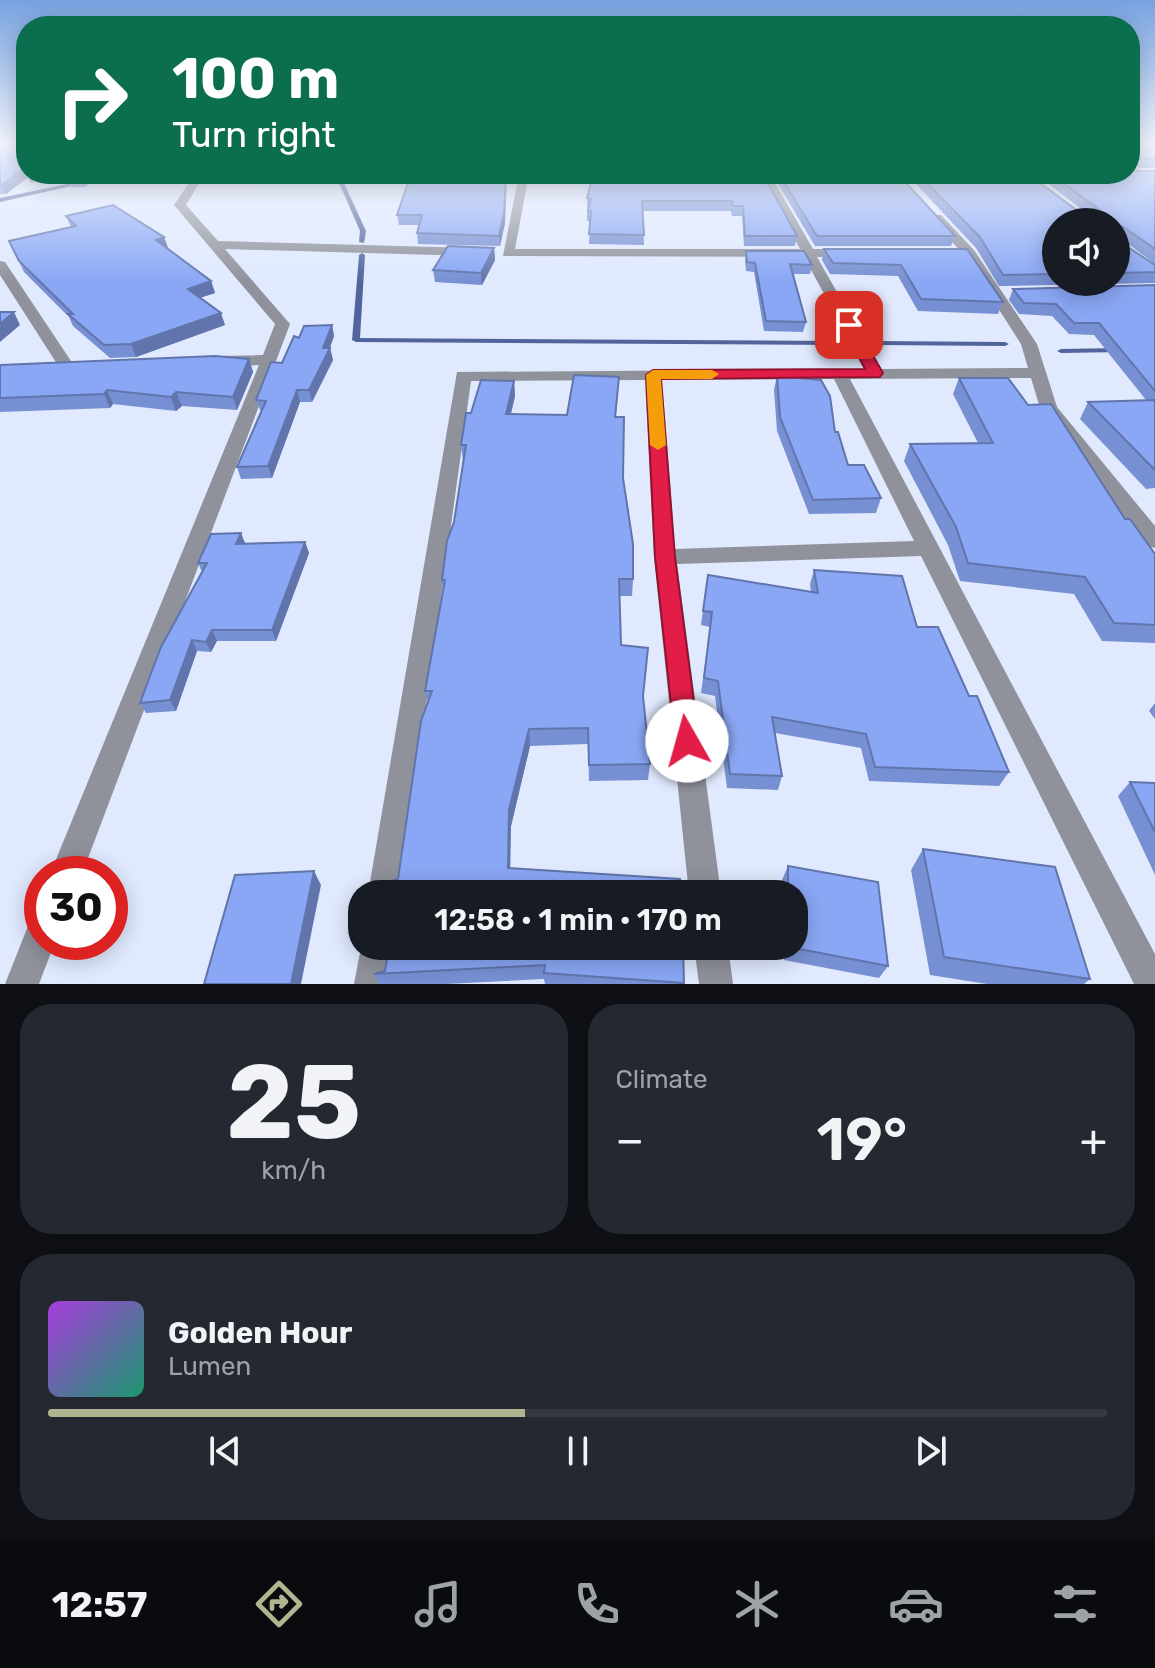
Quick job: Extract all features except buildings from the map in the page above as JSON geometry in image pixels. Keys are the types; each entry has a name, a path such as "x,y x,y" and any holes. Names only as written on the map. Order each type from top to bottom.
{"street":[{"path":"73,856 283,324 180,205 189,191"},
{"path":"508,253 521,191"},
{"path":"774,191 875,373"},
{"path":"912,191 962,253 1000,293 1029,344 1049,408 1155,541"},
{"path":"216,245 508,253 867,253"},
{"path":"0,265 75,367 40,368"},
{"path":"207,362 269,360"},
{"path":"839,373 1152,984"},
{"path":"386,880 463,376 1036,373"},
{"path":"653,375 665,557 703,880"},
{"path":"665,557 928,548"},
{"path":"22,984 31,960"},
{"path":"371,984 375,960"},
{"path":"713,960 716,984"}],"waterway":[{"path":"0,200 43,191"},
{"path":"345,191 363,231 362,242"},
{"path":"362,255 356,340 835,343"},
{"path":"876,343 1005,344"},
{"path":"1061,351 1119,350"}],"slow traffic":[{"path":"658,445 653,375 712,374"}],"route":[{"path":"687,741 665,557 653,375 875,373 849,325"}]}
